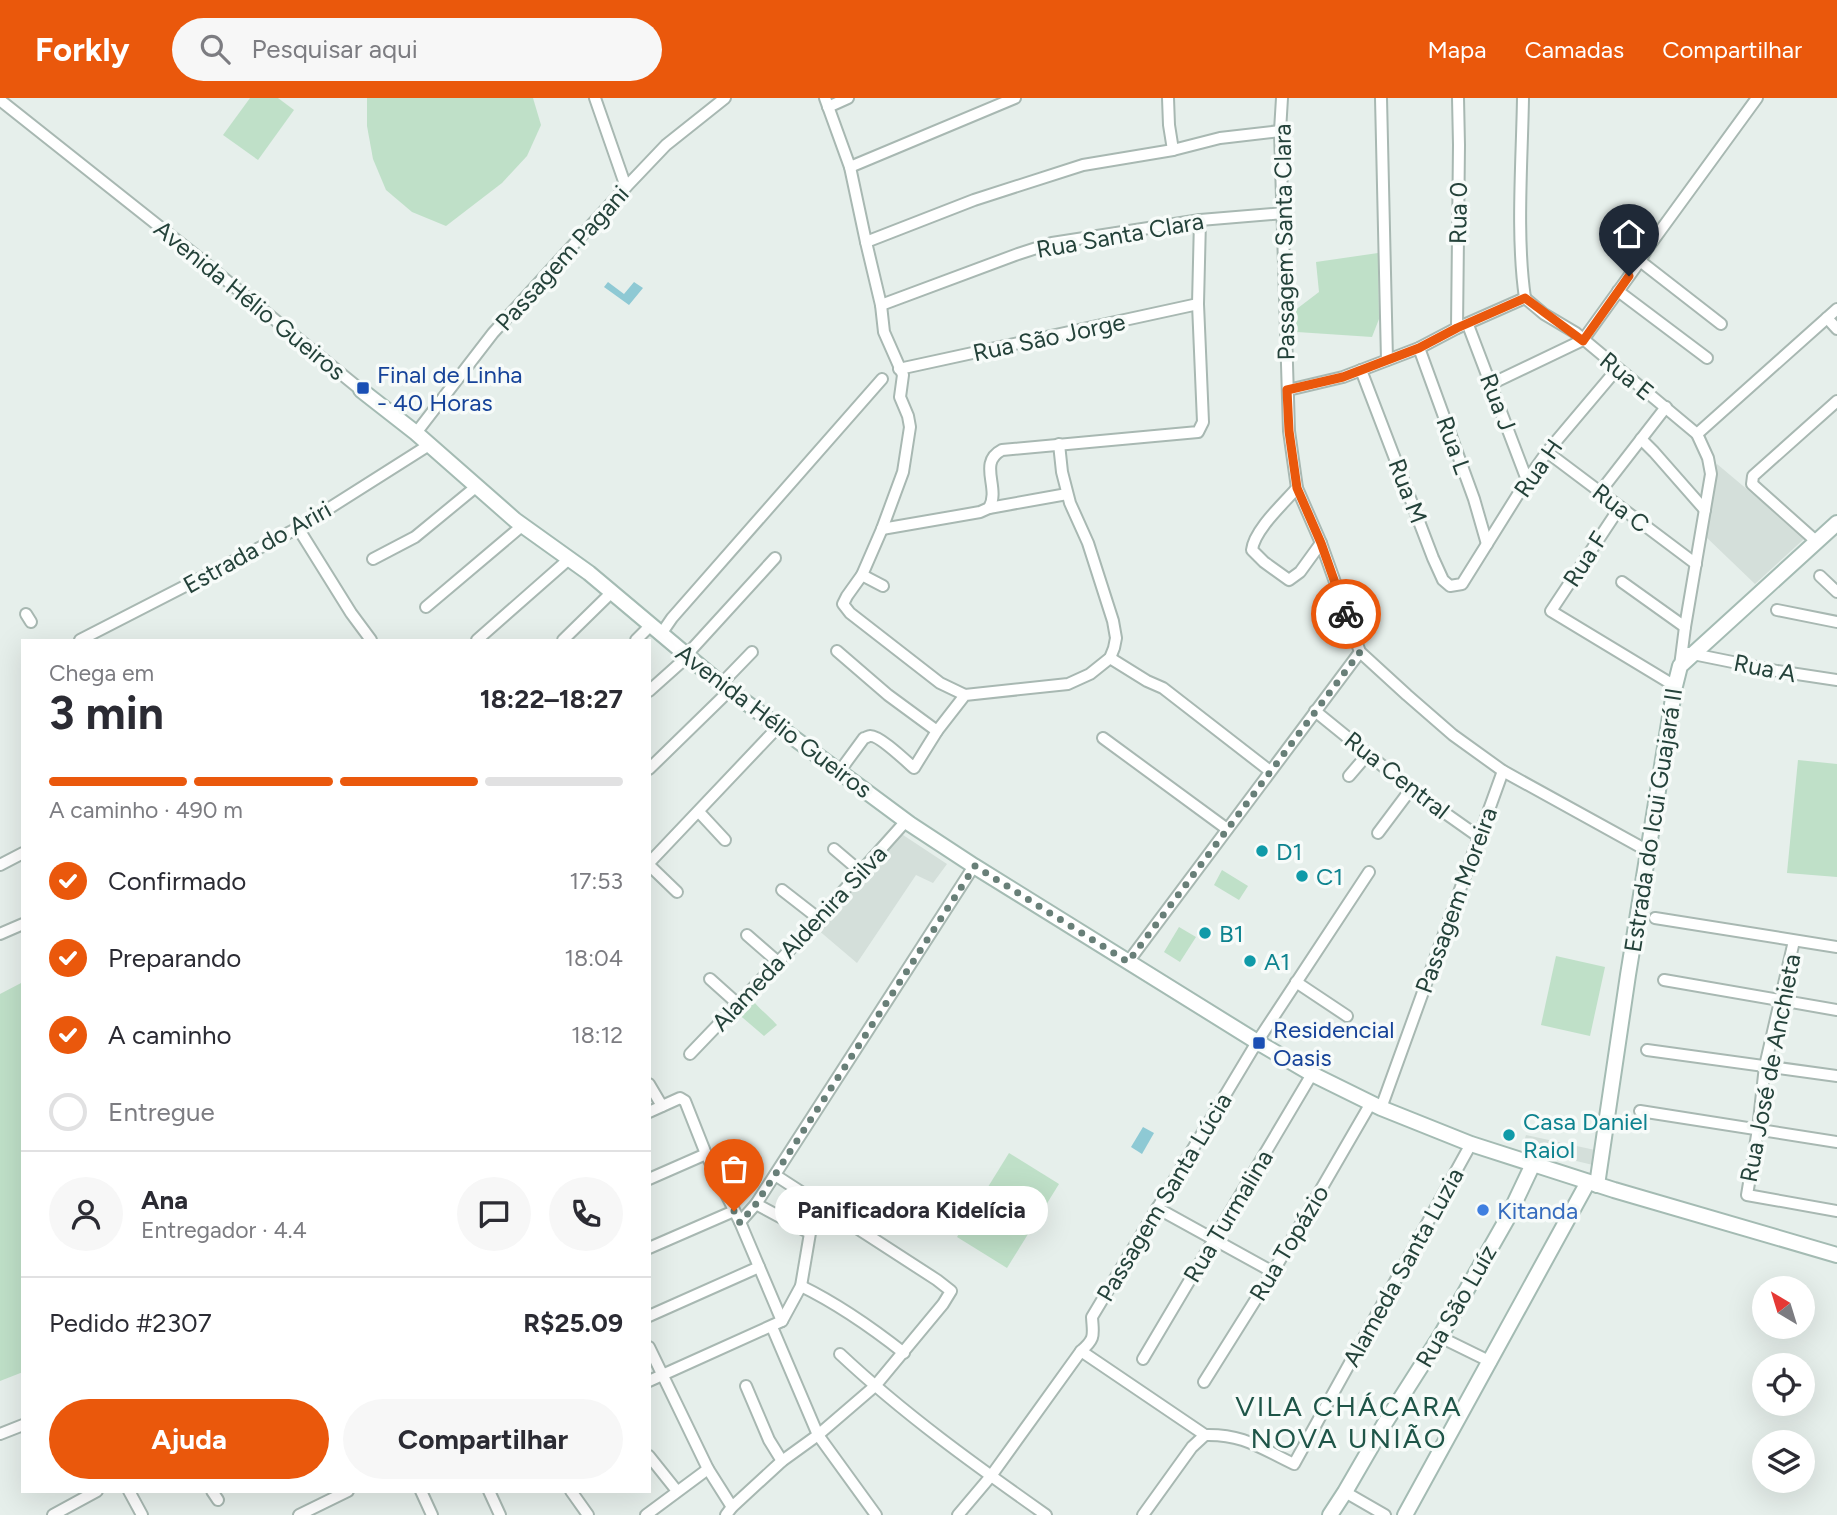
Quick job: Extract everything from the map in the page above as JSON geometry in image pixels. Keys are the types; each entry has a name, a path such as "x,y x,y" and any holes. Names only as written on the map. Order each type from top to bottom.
{"main road":[{"name":"Avenida Hélio Gueiros","path":"361,390 416,433 523,525 612,592 687,657 906,821 1257,1042 1376,1106 1471,1144 1593,1184 1837,1255"},
{"name":"Estrada do Icui Guajará II","path":"1593,1184 1680,666 1688,650 1837,523"},
{"name":"Rua São Luíz","path":"1330,1515 1440,1337 1507,1219 1532,1164"},
{"path":"1405,1515 1593,1184"}],"street":[{"path":"595,98 626,187"},
{"name":"Passagem Pagani","path":"416,433 493,333 626,187 666,145 725,98"},
{"path":"848,98 826,102 850,167 881,305 884,332 903,375 900,397 908,416 909,441 903,472 882,529 858,580 844,601 844,607 940,683 965,695 1068,684 1090,674 1110,659 1116,638 1114,621 1099,573 1067,494 1059,444"},
{"path":"850,167 1016,98"},
{"path":"1168,98 1172,150"},
{"name":"Passagem Santa Clara","path":"1282,98 1280,131 1287,390 1289,431 1297,488 1321,543 1360,652 1444,727 1503,771 1648,851"},
{"path":"1381,98 1387,359"},
{"name":"Rua 0","path":"1458,98 1462,327"},
{"path":"1287,390 1343,377 1419,348 1525,298 1521,229 1522,98"},
{"path":"1491,384 1583,341 1757,98"},
{"name":"Avenida Hélio Gueiros","path":"0,100 361,390"},
{"path":"866,242 974,200 1083,165 1172,150 1220,138 1280,131"},
{"name":"Rua Santa Clara","path":"881,305 1052,243 1200,220 1284,213"},
{"path":"989,508 993,498 991,462 996,453 1002,450 1198,432 1203,422 1198,304 1200,220"},
{"path":"1640,261 1721,324"},
{"path":"1618,291 1707,358"},
{"name":"Rua E","path":"1525,298 1666,407 1696,434"},
{"name":"Rua São Jorge","path":"899,369 1198,304"},
{"path":"1688,650 1685,627 1711,474 1708,458 1696,434 1837,309"},
{"path":"1827,318 1837,329"},
{"name":"Rua J","path":"1462,327 1491,384 1527,480"},
{"name":"Rua L","path":"1419,348 1474,499 1487,544"},
{"name":"Rua H","path":"1469,574 1547,452 1617,369"},
{"name":"Rua M","path":"1362,370 1443,580 1454,586 1462,584 1469,574"},
{"path":"638,639 672,618 882,379"},
{"path":"1817,542 1752,484 1752,480 1753,476 1837,401"},
{"path":"1600,492 1666,407"},
{"path":"1641,439 1705,510"},
{"name":"Estrada do Ariri","path":"82,639 298,528 429,445"},
{"name":"Rua C","path":"1547,452 1696,564"},
{"path":"373,559 415,537 477,486"},
{"path":"1297,488 1262,529 1253,543 1252,550 1289,580 1300,572 1321,543"},
{"path":"882,529 974,514 989,508 1067,494"},
{"name":"Rua F","path":"1620,507 1551,611 1675,686"},
{"path":"426,607 523,525"},
{"path":"298,528 370,639"},
{"path":"651,689 687,657 775,558"},
{"path":"478,639 569,559"},
{"path":"1820,576 1837,592"},
{"path":"858,580 883,586"},
{"path":"1622,582 1685,627"},
{"path":"564,639 612,592"},
{"path":"1777,610 1837,622"},
{"name":"Rua A","path":"1688,650 1777,671 1837,680"},
{"path":"837,651 888,695 937,731"},
{"path":"651,767 725,687 752,652"},
{"path":"1128,962 1360,652"},
{"path":"1110,659 1163,688 1270,771"},
{"path":"839,772 864,738 870,736 914,768 937,731 965,695"},
{"name":"Rua Central","path":"1315,711 1411,789 1479,837"},
{"path":"651,862 778,727"},
{"path":"1103,738 1227,828"},
{"path":"1349,776 1367,755"},
{"name":"Passagem Moreira","path":"1376,1106 1503,771"},
{"path":"1378,832 1411,789"},
{"path":"699,812 725,840"},
{"name":"Alameda Aldenira Silva","path":"690,1054 906,821"},
{"path":"834,849 861,872"},
{"path":"0,865 21,854"},
{"path":"651,866 677,892"},
{"path":"740,1223 756,1204 975,866"},
{"name":"Passagem Santa Lúcia","path":"958,1515 1093,1337 1092,1317 1257,1042 1369,872"},
{"path":"782,890 818,918"},
{"path":"1655,918 1837,947"},
{"path":"0,934 21,924"},
{"path":"747,935 778,962"},
{"name":"Rua José de Anchieta","path":"1794,941 1765,1066 1758,1129 1746,1195 1837,1211"},
{"path":"710,979 739,1004"},
{"path":"1664,980 1837,1010"},
{"path":"1296,982 1347,1016"},
{"path":"1647,1050 1837,1076"},
{"name":"Rua Turmalina","path":"1143,1359 1312,1073"},
{"path":"651,1088 662,1107"},
{"path":"651,1111 680,1098 685,1101 706,1154 759,1267 818,1434 876,1515"},
{"name":"Rua Topázio","path":"1204,1382 1376,1106"},
{"path":"1640,1111 1837,1142"},
{"name":"Alameda Santa Luzia","path":"1205,1435 1235,1436 1294,1464 1471,1144"},
{"path":"651,1178 706,1154"},
{"path":"651,1351 729,1511 782,1461 874,1387 943,1304 951,1291 937,1280 775,1175"},
{"path":"651,1380 777,1324 801,1286 810,1233 756,1204"},
{"path":"1157,1208 1273,1272"},
{"path":"651,1247 734,1211"},
{"path":"651,1315 759,1267"},
{"path":"801,1286 830,1299 904,1353"},
{"path":"1440,1337 1490,1362"},
{"path":"1082,1351 1205,1435 1192,1447 1143,1515"},
{"path":"841,1354 874,1387 990,1476 1046,1515"},
{"path":"746,1386 769,1440 782,1461"},
{"path":"0,1434 21,1426"},
{"path":"651,1458 677,1491"},
{"path":"646,1515 708,1469"},
{"path":"1345,1492 1385,1515"},
{"path":"53,1515 67,1511 94,1493"},
{"path":"130,1493 142,1515"},
{"path":"299,1515 344,1493"},
{"path":"422,1493 432,1515"},
{"path":"490,1493 500,1515"},
{"path":"572,1493 588,1515"}],"shaded area":[{"path":"1717,464 1805,538 1755,584 1704,535 1713,471"},
{"path":"900,833 947,864 933,883 916,875 857,963 817,929"},
{"path":"1526,1135 1595,1150 1593,1165 1522,1148"}],"green space":[{"path":"250,98 278,98 294,110 258,160 223,135"},
{"path":"367,98 533,98 541,125 527,156 502,183 446,226 412,212 386,190 373,159 367,126"},
{"path":"1378,253 1379,319 1372,337 1297,332 1294,311 1319,292 1316,262"},
{"path":"1798,760 1837,764 1837,877 1787,873"},
{"path":"1222,870 1248,886 1239,900 1214,885"},
{"path":"1179,927 1196,937 1180,962 1164,952"},
{"path":"1556,956 1605,967 1590,1036 1541,1025"},
{"path":"21,983 21,1373 0,1381 0,994"},
{"path":"750,997 777,1025 764,1036 736,1012"},
{"path":"1009,1153 1059,1184 1007,1268 957,1237"}],"water":[{"path":"608,282 624,294 634,282 643,288 629,305 604,287"},
{"path":"1143,1127 1154,1133 1142,1154 1131,1147"}],"way so far":[{"path":"734,1211 740,1223 756,1204 975,866 1128,962 1360,652 1346,614"}],"place":[{"name":"Final de Linha - 40 Horas","path":"363,388"},
{"name":"D1","path":"1262,851"},
{"name":"C1","path":"1302,876"},
{"name":"B1","path":"1205,933"},
{"name":"A1","path":"1250,961"},
{"name":"Residencial Oasis","path":"1259,1043"},
{"name":"Casa Daniel Raiol","path":"1509,1135"},
{"name":"Kitanda","path":"1483,1210"},
{"name":"Panificadora Kidelícia","path":"734,1211"}],"district":[{"name":"VILA CHÁCARA NOVA UNIÃO","path":"1349,1422"}],"route":[{"path":"1346,614 1321,543 1297,488 1289,431 1287,390 1343,377 1419,348 1525,298 1544,314 1576,333 1583,341 1629,276"}]}
